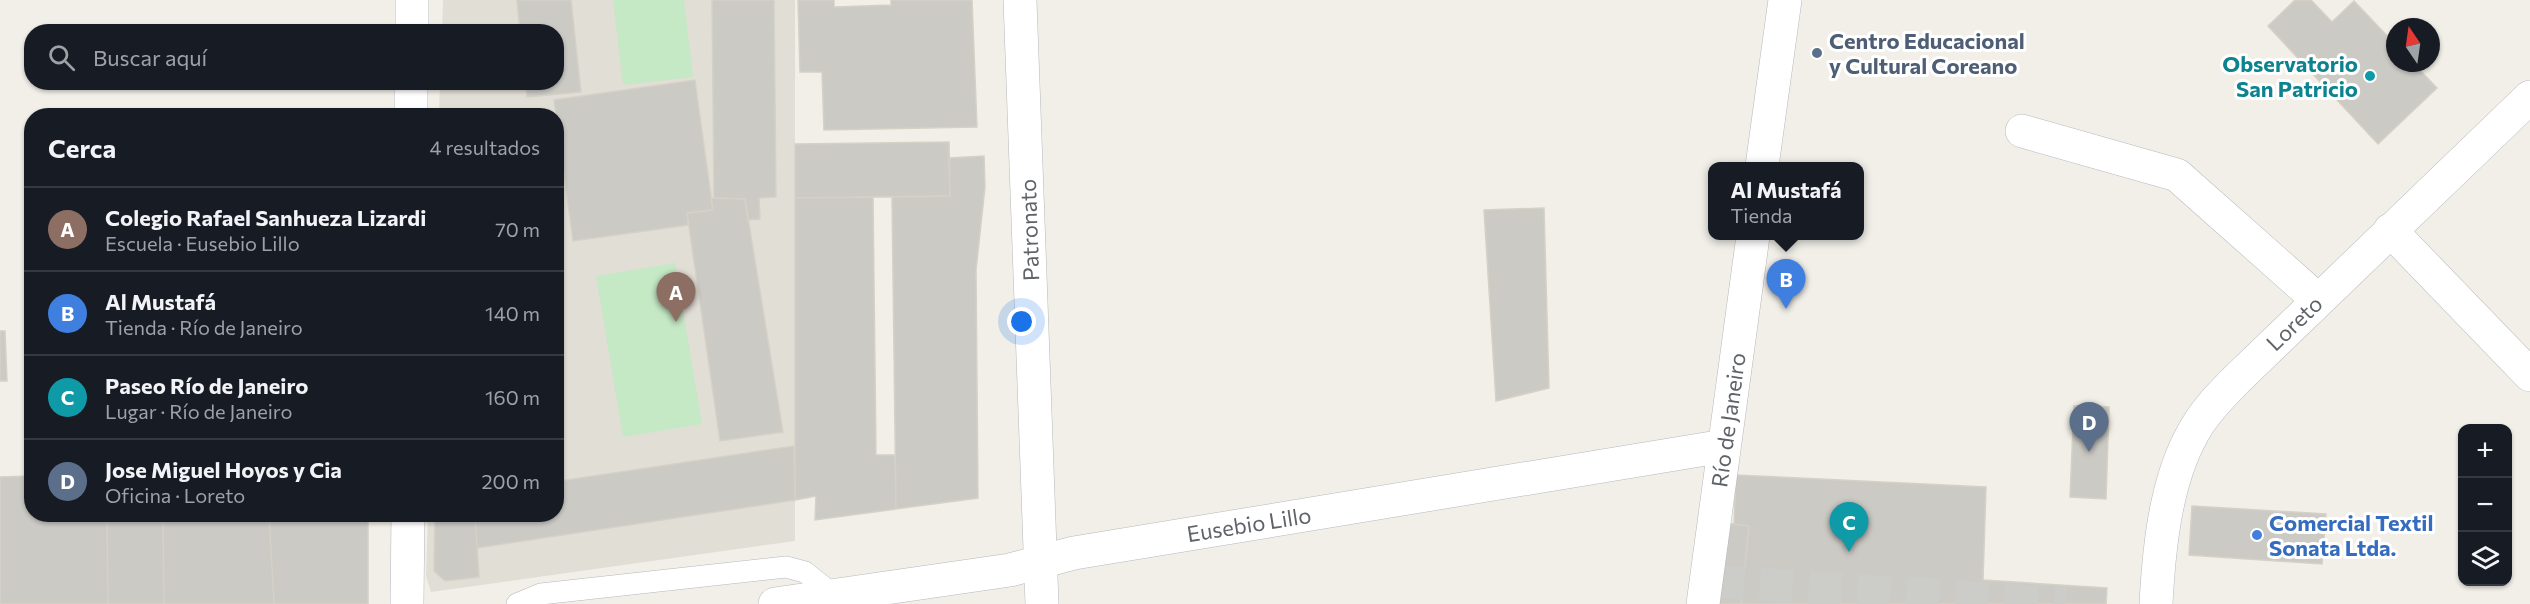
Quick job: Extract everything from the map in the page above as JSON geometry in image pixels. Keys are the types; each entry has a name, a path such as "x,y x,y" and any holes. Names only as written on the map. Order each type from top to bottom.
{"street":[{"path":"412,0 412,24"},
{"name":"Patronato","path":"1020,0 1042,604"},
{"path":"1763,162 1785,0"},
{"path":"411,90 411,108"},
{"name":"Loreto","path":"2156,604 2164,521 2176,476 2198,424 2217,399 2530,97"},
{"path":"2022,130 2177,175 2318,300"},
{"path":"2390,230 2530,375"},
{"name":"Río de Janeiro","path":"1707,588 1752,240"},
{"name":"Eusebio Lillo","path":"775,604 1010,570 1074,553 1724,446"},
{"path":"407,604 408,522"}],"lane":[{"path":"518,604 541,594 786,567 805,572 835,596"}],"shaded area":[{"path":"443,0 795,0 795,541 431,592 426,576 428,522 564,522 564,108 439,108 440,90 564,90 564,24 442,24"}],"green space":[{"path":"613,0 684,0 693,77 623,85"},
{"path":"675,263 702,424 623,437 596,276"}],"building":[{"path":"517,0 571,0 581,92 527,97 526,90 564,90 564,24 519,24"},
{"path":"712,0 774,0 776,197 759,198 760,219 748,220 745,199 714,198"},
{"path":"798,0 834,0 834,7 891,5 891,0 972,0 977,127 824,130 822,72 800,72"},
{"name":"Observatorio San Patricio","path":"2295,0 2311,0 2332,22 2354,1 2386,35 2386,72 2422,72 2437,88 2378,144 2268,26"},
{"path":"695,80 713,210 687,213 688,225 573,241 564,174 564,108 555,108 554,100"},
{"path":"949,142 950,196 795,198 795,144"},
{"path":"984,156 985,187 976,270 978,498 896,509 892,197 950,196 949,158"},
{"path":"873,197 876,455 895,455 896,509 815,520 816,496 795,500 795,198"},
{"path":"711,198 745,199 783,432 720,441 687,213 713,210"},
{"path":"1544,208 1549,388 1496,401 1484,210"},
{"path":"0,331 5,331 7,381 0,381"},
{"path":"2074,406 2109,407 2106,499 2070,497"},
{"path":"794,446 795,500 477,548 475,522 564,522 564,480"},
{"path":"1736,475 1986,487 1983,580 2107,588 2106,604 1709,604 1717,522 1734,524"},
{"path":"24,476 24,522 107,522 108,604 0,604 0,477"},
{"name":"Comercial Textil Sonata Ltda.","path":"2192,506 2326,514 2322,564 2189,555"},
{"path":"107,522 163,522 164,604 108,604"},
{"path":"163,522 269,522 274,604 164,604"},
{"path":"269,522 368,522 368,604 274,604"},
{"path":"435,522 476,522 479,577 445,581 434,571"},
{"path":"1717,522 1749,526 1741,604 1709,604"}],"tunnel":[{"path":"1711,581 2066,604"}],"place":[{"name":"Centro Educacional y Cultural Coreano","path":"1817,53"},
{"name":"Observatorio San Patricio","path":"2370,76"},
{"name":"Al Mustafá","path":"1786,309"},
{"name":"Colegio Rafael Sanhueza Lizardi","path":"676,322"},
{"name":"Jose Miguel Hoyos y Cia","path":"2089,452"},
{"name":"Comercial Textil Sonata Ltda.","path":"2257,535"},
{"name":"Paseo Río de Janeiro","path":"1849,552"}]}
